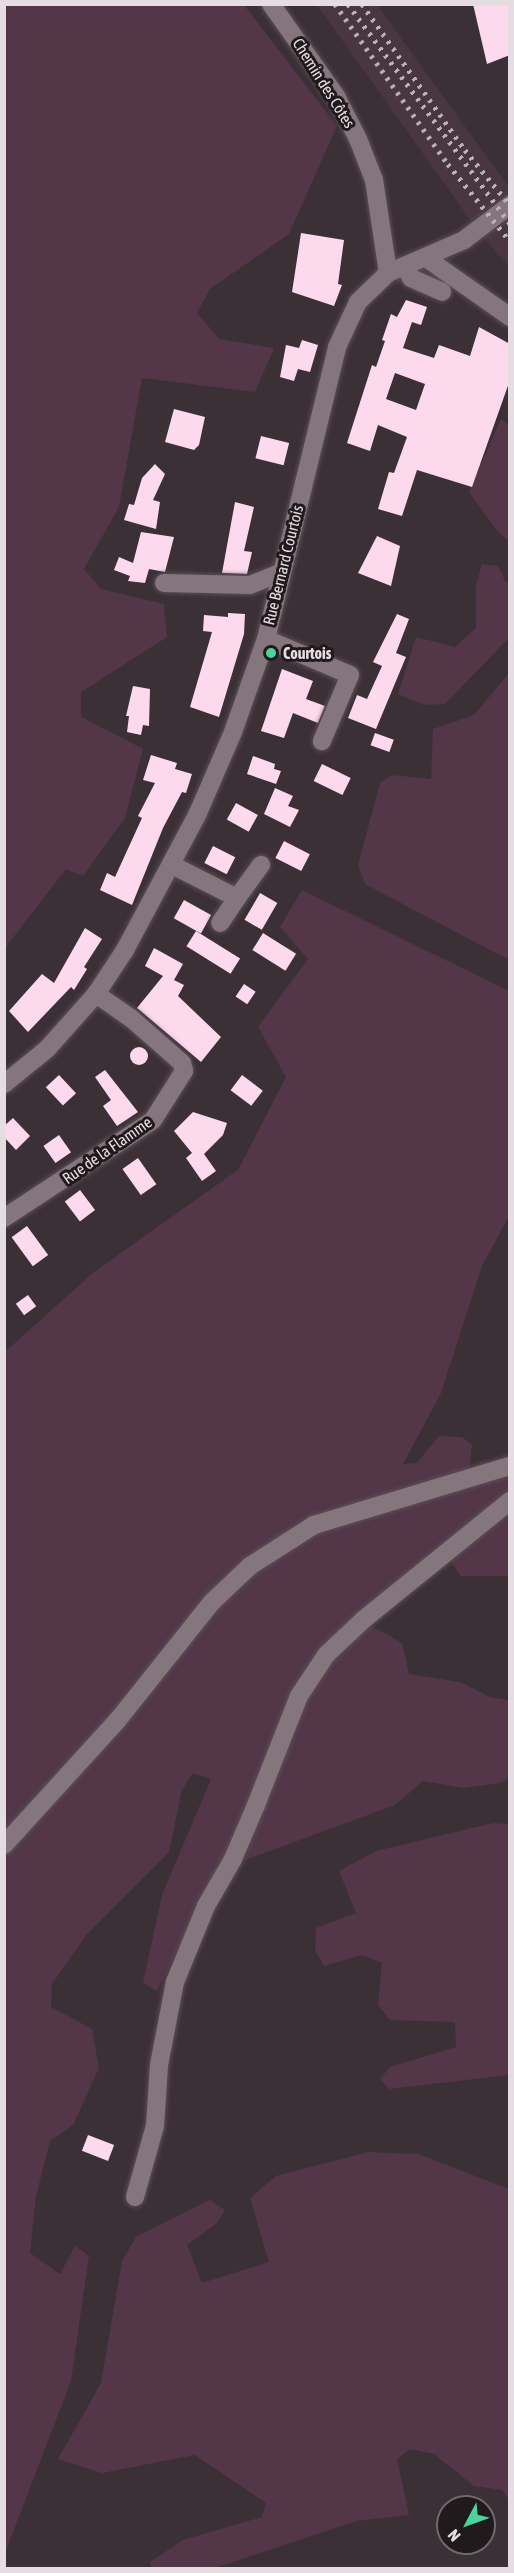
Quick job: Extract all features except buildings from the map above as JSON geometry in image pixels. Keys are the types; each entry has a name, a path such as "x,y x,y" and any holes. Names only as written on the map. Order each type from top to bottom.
{"street":[{"name":"Chemin des Côtes","path":"271,4 336,96 358,139 374,180 397,269"},
{"name":"Rue Bernard Courtois","path":"4,1084 47,1049 96,994 172,865 233,732 266,639 280,573 337,347 358,302 397,269 464,240 510,205"},
{"path":"426,258 510,317"},
{"path":"397,269 442,292"},
{"path":"164,583 250,585 280,573"},
{"path":"266,639 350,675 322,741"},
{"path":"172,865 237,898"},
{"path":"220,923 261,865"},
{"name":"Rue de la Flamme","path":"4,1218 153,1120 184,1071 182,1063 174,1056 96,994"},
{"path":"4,1845 117,1721 212,1602 250,1566 314,1525 510,1466"},
{"path":"135,2198 155,2126 159,2065 175,1982 206,1906 232,1859 256,1804 299,1696 326,1655 363,1620 510,1501"}],"shaded area":[{"path":"5,4 244,5 337,126 289,234 210,289 197,313 219,339 274,348 255,392 142,378 119,507 84,569 101,589 164,604 167,637 81,692 81,717 143,749 125,818 83,876 66,869 5,948"},
{"path":"317,5 377,5 509,187 509,193 471,221"},
{"path":"509,217 509,267 484,238"},
{"path":"501,419 509,425 509,541 498,532 469,492"},
{"path":"482,564 498,566 506,583 509,581 509,638 445,704 424,705 398,694 416,637 455,647 476,628 476,586"},
{"path":"509,673 509,960 365,884 358,865 380,783 392,775 431,779 433,729 474,715"},
{"path":"302,890 509,991 509,1216 482,1266 441,1393 403,1464 417,1463 439,1436 462,1437 472,1445 468,1486 509,1476 509,1576 461,1576 440,1546 353,1620 303,1673 232,1838 157,1991 143,1983 162,1895 211,1779 193,1773 182,1790 169,1852 87,1934 52,1984 51,2007 92,2029 99,2068 73,2125 50,2141 36,2196 30,2253 60,2274 75,2246 89,2256 71,2381 5,2553 5,1352 94,1272 238,1170 286,1077 258,1027 308,959 280,927"},
{"path":"370,1625 402,1643 409,1674 460,1682 490,1697 509,1700 509,1778 500,1783 463,1788 423,1781 395,1805 245,1860 290,1731 322,1672"},
{"path":"493,1823 509,1824 509,2075 389,2089 380,2079 390,2067 456,2047 455,2022 390,2020 378,2005 382,1963 362,1955 324,1966 315,1950 316,1928 356,1913 339,1871 376,1851"},
{"path":"368,2152 418,2154 509,2189 509,2500 502,2490 474,2486 434,2454 410,2449 397,2459 409,2515 356,2521 215,2568 152,2568 150,2562 183,2540 262,2517 266,2503 195,2455 102,2473 58,2459 101,2383 122,2261 136,2237 210,2200 225,2210 217,2223 187,2245 202,2283 269,2262 250,2198 276,2176"}],"railway":[{"path":"335,4 448,164 510,241"},
{"path":"348,4 510,224"},
{"path":"362,4 465,150 510,205"}],"place":[{"name":"Courtois","path":"271,653"}]}
